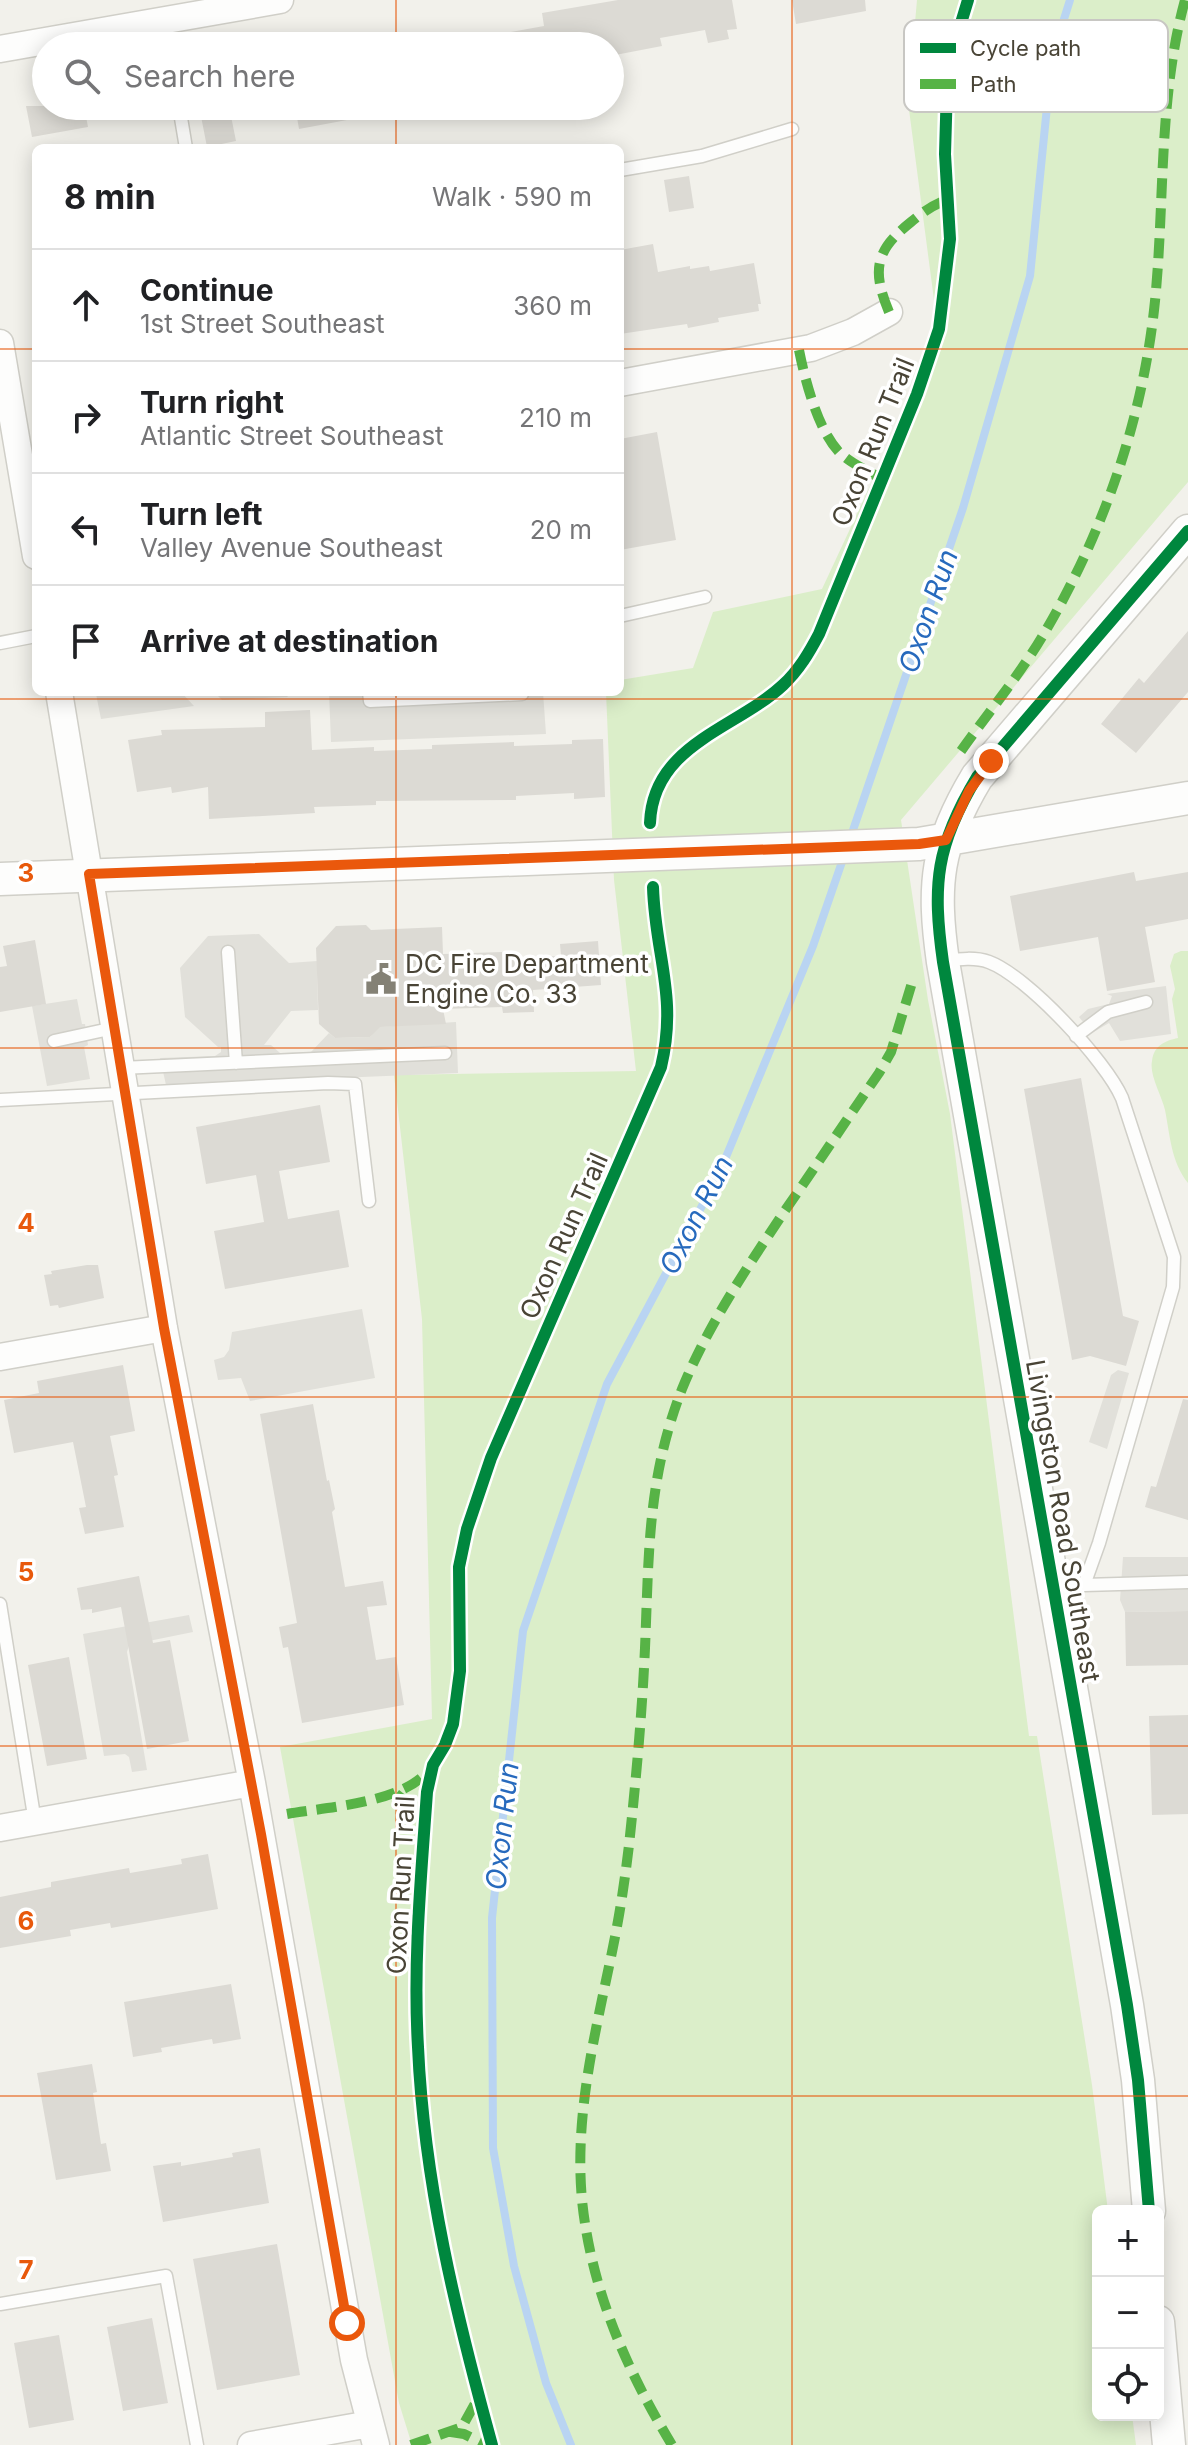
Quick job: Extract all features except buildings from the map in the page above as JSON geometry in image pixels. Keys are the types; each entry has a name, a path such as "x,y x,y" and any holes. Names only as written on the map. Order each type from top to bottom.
{"street":[{"path":"172,32 280,0"},
{"path":"0,49 32,46"},
{"path":"624,382 811,348 853,332 889,312"},
{"path":"0,343 32,513"},
{"name":"Livingston Road Southeast","path":"1148,2205 1138,2080 1069,1589 943,962 936,893 946,840 977,777 1188,531"},
{"path":"60,696 164,1328 252,1783 349,2336 373,2434 251,2445"},
{"path":"0,879 908,845 1188,798"},
{"path":"0,1357 164,1328"},
{"path":"0,1828 252,1783"},
{"path":"1160,2349 1169,2445"}],"lane":[{"path":"181,120 185,144"},
{"path":"624,169 702,156 792,129"},
{"path":"624,615 705,597"},
{"path":"0,643 32,637"},
{"path":"369,696 370,701 479,696"},
{"path":"228,952 236,1063"},
{"name":"Livingston Road Southeast","path":"943,962 975,959 1001,968 1035,992 1076,1036 1117,1088 1175,1268 1173,1287 1099,1543 1069,1589"},
{"path":"1076,1036 1108,1012 1146,1002"},
{"path":"54,1041 114,1028"},
{"path":"121,1068 445,1053"},
{"path":"0,1100 355,1084 369,1201"},
{"path":"1069,1589 1188,1582"},
{"path":"0,1604 35,1822"},
{"path":"0,2304 166,2276 197,2445"}],"green space":[{"path":"917,0 1188,0 1188,482 901,820 928,1000 950,1114 1029,1736 1037,1736 1092,2085 1107,2205 1092,2205 1092,2421 1133,2421 1136,2445 412,2445 399,2403 280,1747 432,1719 422,1319 394,1075 636,1071 614,880 606,696 624,696 624,679 693,668 713,612 822,589 939,338 909,112 1168,112 1168,20 915,20"},
{"path":"1188,951 1188,1183 1175,1157 1152,1067 1158,1047 1178,1038 1172,999 1175,989 1170,966 1174,954"}],"shaded area":[{"path":"96,696 185,696 194,706 101,719"},
{"path":"218,696 288,697 222,700"},
{"path":"329,696 543,696 546,734 331,742"},
{"path":"259,934 289,963 317,961 318,1010 291,1011 264,1045 271,1045 280,1053 311,1052 329,1033 335,1038 370,1037 378,1027 456,1022 458,1073 166,1085 160,1058 215,1056 221,1052 221,1047 185,1017 180,968 208,936"},
{"path":"1166,986 1171,1034 1120,1041 1109,1023 1092,1033 1079,1017 1088,1009 1109,1004 1112,996 1107,994"},
{"path":"77,999 82,1024 85,1024 88,1045 84,1047 90,1079 47,1086 32,1006"},
{"path":"362,1309 375,1378 250,1401 241,1378 218,1380 214,1360 224,1357 229,1350 232,1332"},
{"path":"1118,1370 1129,1373 1107,1449 1089,1442 1111,1375"},
{"path":"1123,1557 1188,1557 1188,1611 1125,1612 1120,1600"},
{"path":"189,1615 193,1632 129,1645 127,1652 147,1770 132,1772 129,1757 125,1754 104,1756 83,1634"}],"waterway":[{"name":"Oxon Run","path":"1064,20 1070,0"},
{"name":"Oxon Run","path":"850,839 963,508 1030,276 1046,112"},
{"name":"Oxon Run","path":"571,2445 546,2383 514,2266 493,2148 492,1918 523,1631 607,1384 719,1174 813,946 844,856"}],"marked path":[{"path":"1168,94 1185,0"},
{"path":"961,751 1042,637 1084,558 1117,475 1141,389 1155,301 1166,112"},
{"path":"889,312 879,272 884,251 915,218 949,199"},
{"path":"799,350 814,404 832,443 850,461 882,479"},
{"path":"672,2445 626,2358 602,2297 587,2233 580,2168 588,2072 618,1922 629,1845 656,1486 671,1422 682,1389 704,1342 728,1298 879,1073 891,1052 914,976"},
{"path":"287,1814 383,1797 402,1790 429,1770"},
{"path":"396,1794 413,1807 425,1823"},
{"path":"411,2445 462,2427 478,2398"},
{"path":"451,2432 464,2434 486,2445"}],"cycle path":[{"name":"Oxon Run Trail","path":"962,20 968,0"},
{"name":"Oxon Run Trail","path":"650,823 655,796 665,774 681,756 783,685 819,634 917,394 939,329 950,239 945,154 946,112"},
{"path":"1148,2205 1138,2080 1127,2005 943,962 938,887 945,845 963,801 977,777 1188,531"},
{"name":"Oxon Run Trail","path":"492,2445 444,2248 421,2098 416,1983 427,1792 433,1765 453,1724 460,1671 459,1567 467,1529 491,1458 661,1067 667,1018 653,887"}],"place":[{"name":"DC Fire Department Engine Co. 33","path":"381,979"}],"route":[{"path":"347,2323 261,1834 164,1328 89,874 919,844 946,840 969,791 991,761"}]}
